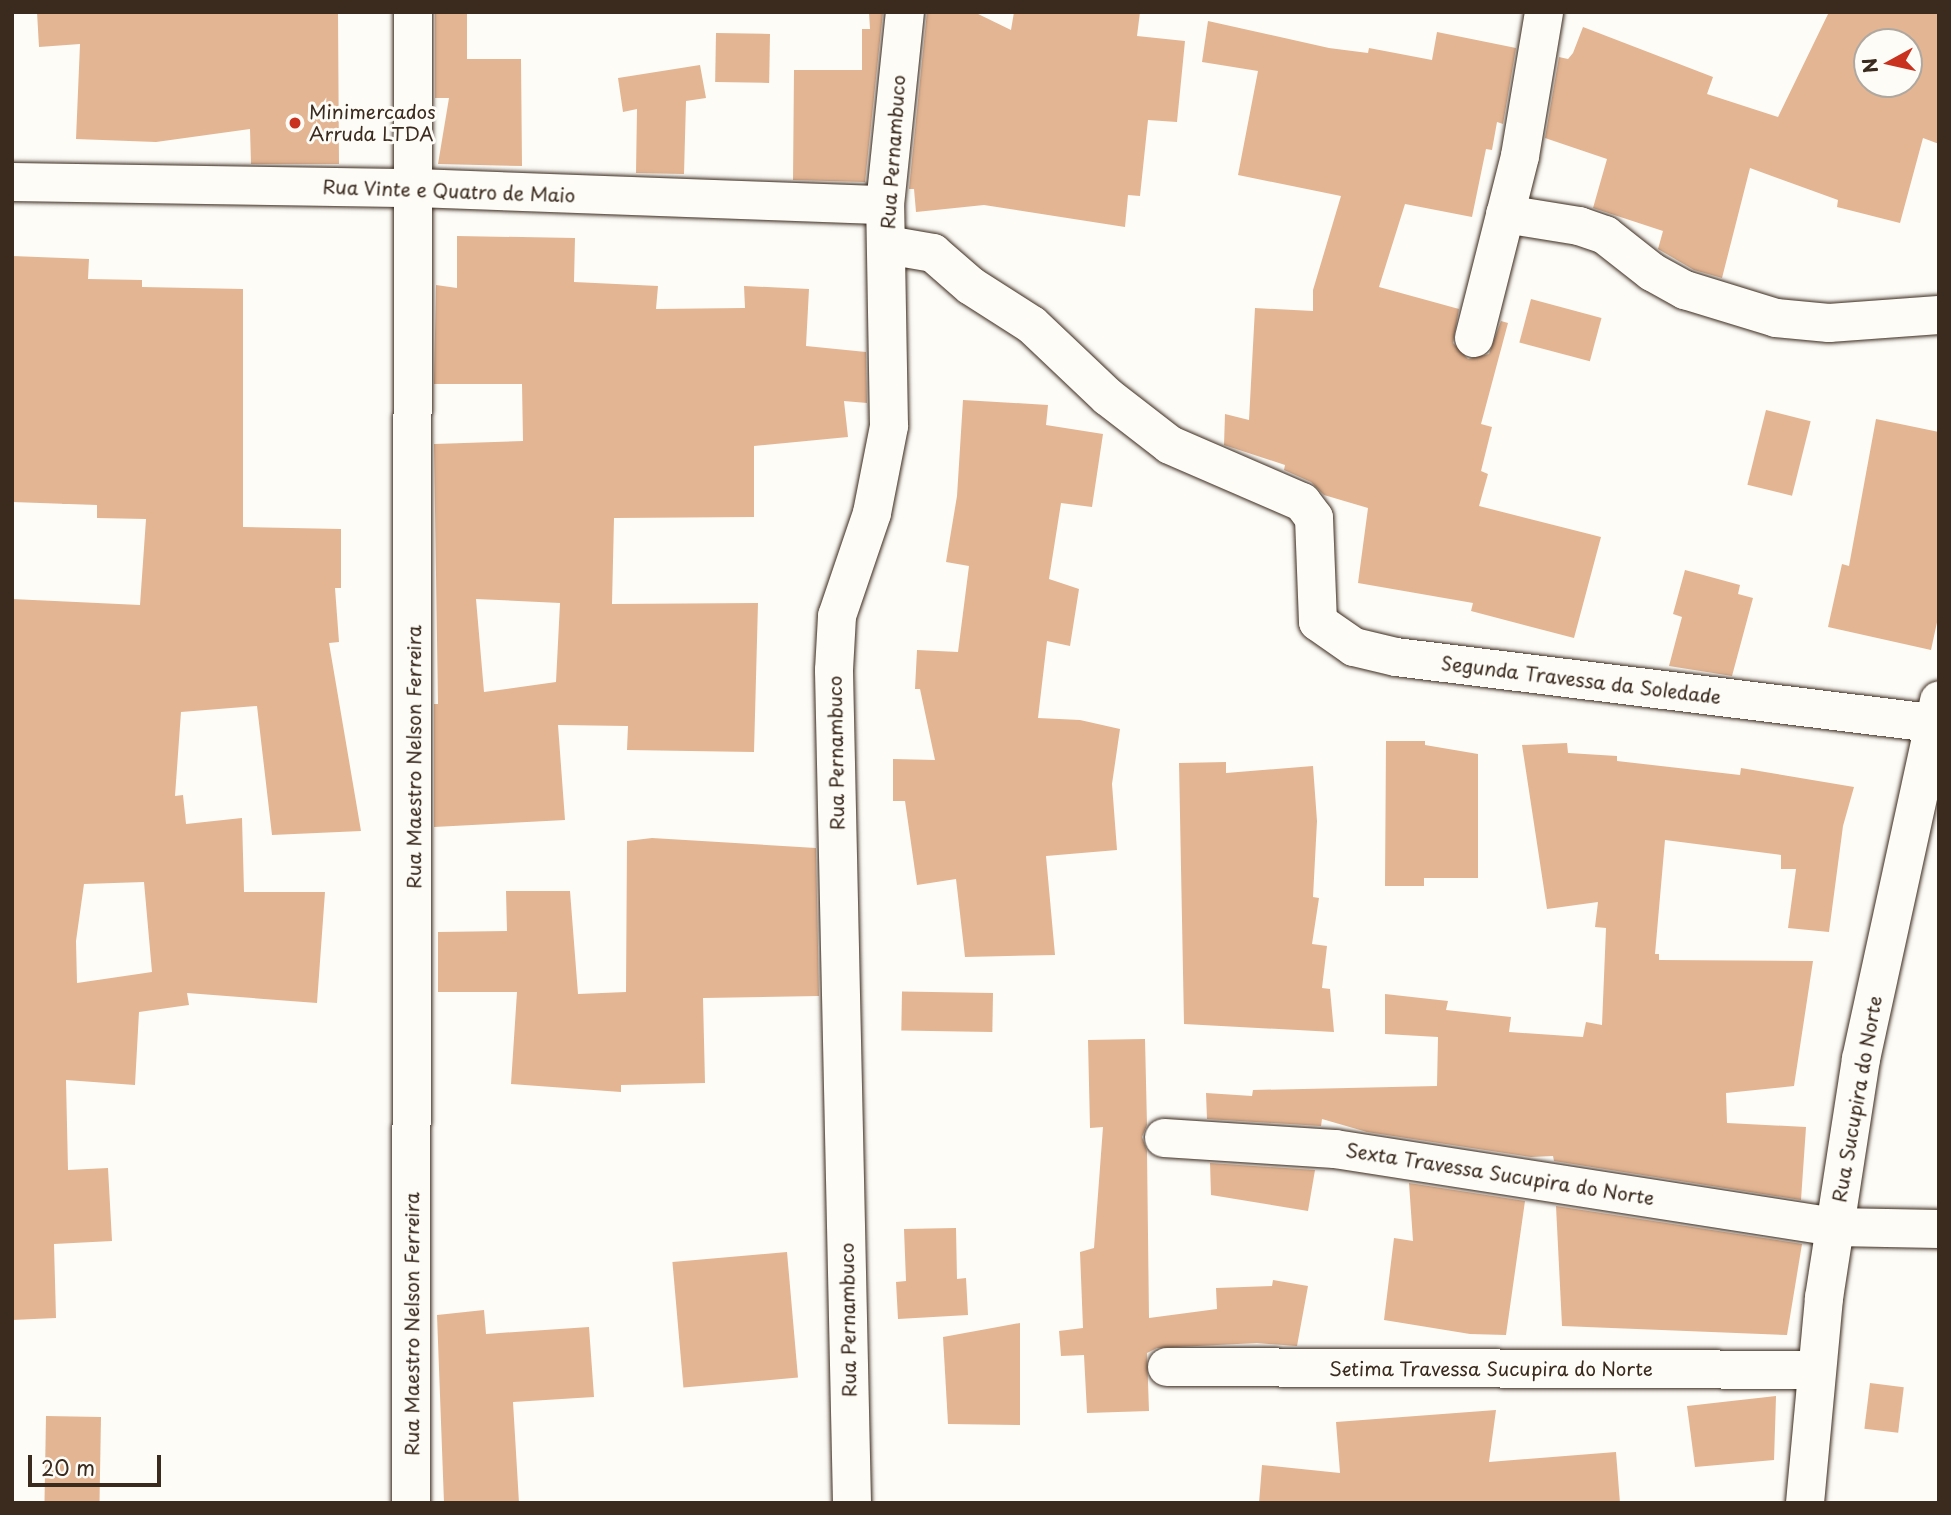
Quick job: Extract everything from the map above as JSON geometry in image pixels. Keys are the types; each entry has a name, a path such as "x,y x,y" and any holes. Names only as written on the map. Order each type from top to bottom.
{"street":[{"name":"Rua Maestro Nelson Ferreira","path":"411,1503 416,188 413,12"},
{"name":"Rua Pernambuco","path":"852,1503 834,670 838,617 872,513 889,426 885,205 905,12"},
{"path":"1474,338 1520,156 1544,12"},
{"name":"Rua Vinte e Quatro de Maio","path":"12,182 416,188 885,205"},
{"path":"1505,214 1579,226 1605,234 1652,272 1685,290 1776,318 1829,323 1939,316"},
{"name":"Segunda Travessa da Soledade","path":"887,245 933,253 971,286 1032,326 1108,397 1170,445 1296,496 1314,518 1318,622 1354,647 1396,657 1935,712"},
{"name":"Rua Sucupira do Norte","path":"1805,1503 1816,1370 1834,1227 1861,1059 1935,712"},
{"name":"Sexta Travessa Sucupira do Norte","path":"1164,1138 1335,1149 1834,1227 1939,1228"},
{"name":"Setima Travessa Sucupira do Norte","path":"1167,1367 1816,1370"}],"building":[{"path":"37,12 338,12 339,164 251,164 250,129 156,142 76,139 80,44 39,47"},
{"path":"435,12 467,12 467,59 521,59 522,166 438,164 449,98 435,98"},
{"path":"869,12 883,12 865,182 793,180 794,70 862,70 862,29 870,29"},
{"path":"927,12 974,12 1011,30 1014,12 1140,12 1137,36 1185,41 1177,122 1148,120 1140,196 1128,195 1125,227 984,205 916,212 914,189 909,189"},
{"path":"1829,12 1939,12 1939,144 1923,138 1900,223 1837,207 1838,200 1750,168 1722,278 1694,270 1658,249 1663,231 1593,208 1607,159 1545,138 1559,57 1568,59 1573,53 1583,27 1713,77 1707,94 1778,117"},
{"path":"1208,21 1329,48 1368,53 1369,48 1432,60 1437,32 1516,48 1503,124 1497,122 1492,150 1486,149 1472,217 1405,204 1379,287 1459,309 1453,343 1468,359 1489,354 1501,321 1508,323 1481,424 1492,427 1481,471 1488,474 1479,506 1601,537 1574,638 1471,611 1473,603 1358,583 1368,508 1324,495 1311,482 1284,470 1285,465 1224,445 1225,414 1249,420 1255,308 1313,311 1313,290 1341,196 1238,175 1258,71 1202,62"},
{"path":"716,33 770,34 769,83 715,82"},
{"path":"700,65 706,98 686,101 684,174 636,173 637,109 623,112 618,78"},
{"path":"457,236 575,238 574,282 658,286 656,309 745,308 744,286 809,289 806,346 866,352 867,403 844,401 848,437 754,446 754,517 614,518 612,604 758,603 754,752 627,750 628,726 558,725 565,820 434,827 434,704 438,704 434,444 523,441 522,384 434,384 436,285 457,288","holes":["476,599 560,603 556,682 484,692"]},
{"path":"12,256 89,259 88,279 142,280 142,287 243,289 243,527 341,529 341,588 335,588 339,642 329,643 361,831 272,835 257,706 181,712 175,796 183,795 186,824 242,818 244,892 325,892 317,1003 187,993 189,1005 139,1012 135,1085 66,1080 68,1170 108,1168 112,1241 54,1244 56,1318 12,1320 12,599 140,605 146,519 97,518 97,505 12,502","holes":["144,882 152,972 77,983 76,941 84,884"]},
{"path":"1531,299 1602,318 1590,361 1519,342"},
{"path":"963,400 1048,405 1046,425 1103,434 1092,507 1061,503 1049,579 1079,589 1070,646 1047,641 1038,718 1080,720 1120,729 1112,784 1117,850 1046,856 1055,955 965,957 956,879 917,885 905,801 893,801 893,759 935,760 920,689 915,689 917,650 958,652 969,566 946,562 957,496"},
{"path":"1766,410 1811,421 1792,496 1747,485"},
{"path":"1876,419 1939,432 1939,613 1931,650 1828,627 1842,564 1849,566"},
{"path":"1685,570 1740,585 1738,594 1753,598 1732,676 1669,666 1682,617 1673,614"},
{"path":"1386,741 1425,741 1425,745 1478,754 1478,878 1424,878 1424,886 1385,886"},
{"path":"1567,743 1568,753 1617,756 1617,761 1740,775 1741,768 1854,787 1843,826 1829,932 1788,928 1796,869 1781,869 1781,855 1665,840 1655,954 1659,954 1659,960 1813,961 1794,1086 1726,1093 1727,1123 1806,1127 1801,1200 1554,1161 1553,1156 1531,1157 1367,1132 1322,1119 1321,1126 1207,1119 1206,1093 1252,1096 1253,1090 1437,1086 1438,1037 1385,1034 1385,994 1448,1001 1446,1010 1511,1017 1509,1032 1583,1037 1586,1022 1602,1025 1606,928 1595,927 1598,902 1547,909 1522,745"},
{"path":"1226,762 1226,773 1313,766 1317,821 1313,897 1319,898 1312,944 1327,946 1322,988 1330,989 1334,1032 1184,1024 1179,763"},
{"path":"652,838 816,848 819,996 703,998 705,1083 621,1085 621,1092 511,1084 517,992 438,992 438,932 507,931 506,891 570,891 578,994 626,992 627,841"},
{"path":"902,991 993,993 992,1032 901,1030"},
{"path":"1145,1039 1147,1125 1142,1137 1147,1151 1149,1318 1217,1309 1216,1288 1272,1286 1273,1280 1308,1286 1297,1346 1257,1343 1157,1348 1147,1353 1149,1411 1087,1413 1084,1355 1061,1356 1059,1331 1083,1328 1080,1252 1094,1248 1103,1127 1090,1128 1088,1040"},
{"path":"1210,1163 1315,1170 1308,1211 1211,1195"},
{"path":"1409,1183 1525,1201 1506,1335 1470,1334 1384,1320 1394,1238 1413,1241"},
{"path":"1556,1206 1802,1244 1787,1335 1562,1326"},
{"path":"956,1228 957,1279 966,1278 968,1315 898,1319 896,1282 906,1281 904,1229"},
{"path":"787,1252 798,1378 683,1388 672,1262"},
{"path":"484,1310 486,1334 589,1327 594,1397 513,1402 519,1503 444,1503 437,1315"},
{"path":"1020,1323 1020,1425 948,1424 943,1337"},
{"path":"1870,1383 1904,1387 1898,1433 1864,1429"},
{"path":"1776,1396 1774,1460 1695,1467 1687,1406"},
{"path":"1496,1410 1489,1462 1616,1452 1620,1503 1259,1503 1262,1465 1340,1473 1336,1422"},
{"path":"46,1416 101,1417 99,1503 44,1503"}],"place":[{"name":"Minimercados Arruda LTDA","path":"295,123"}]}
